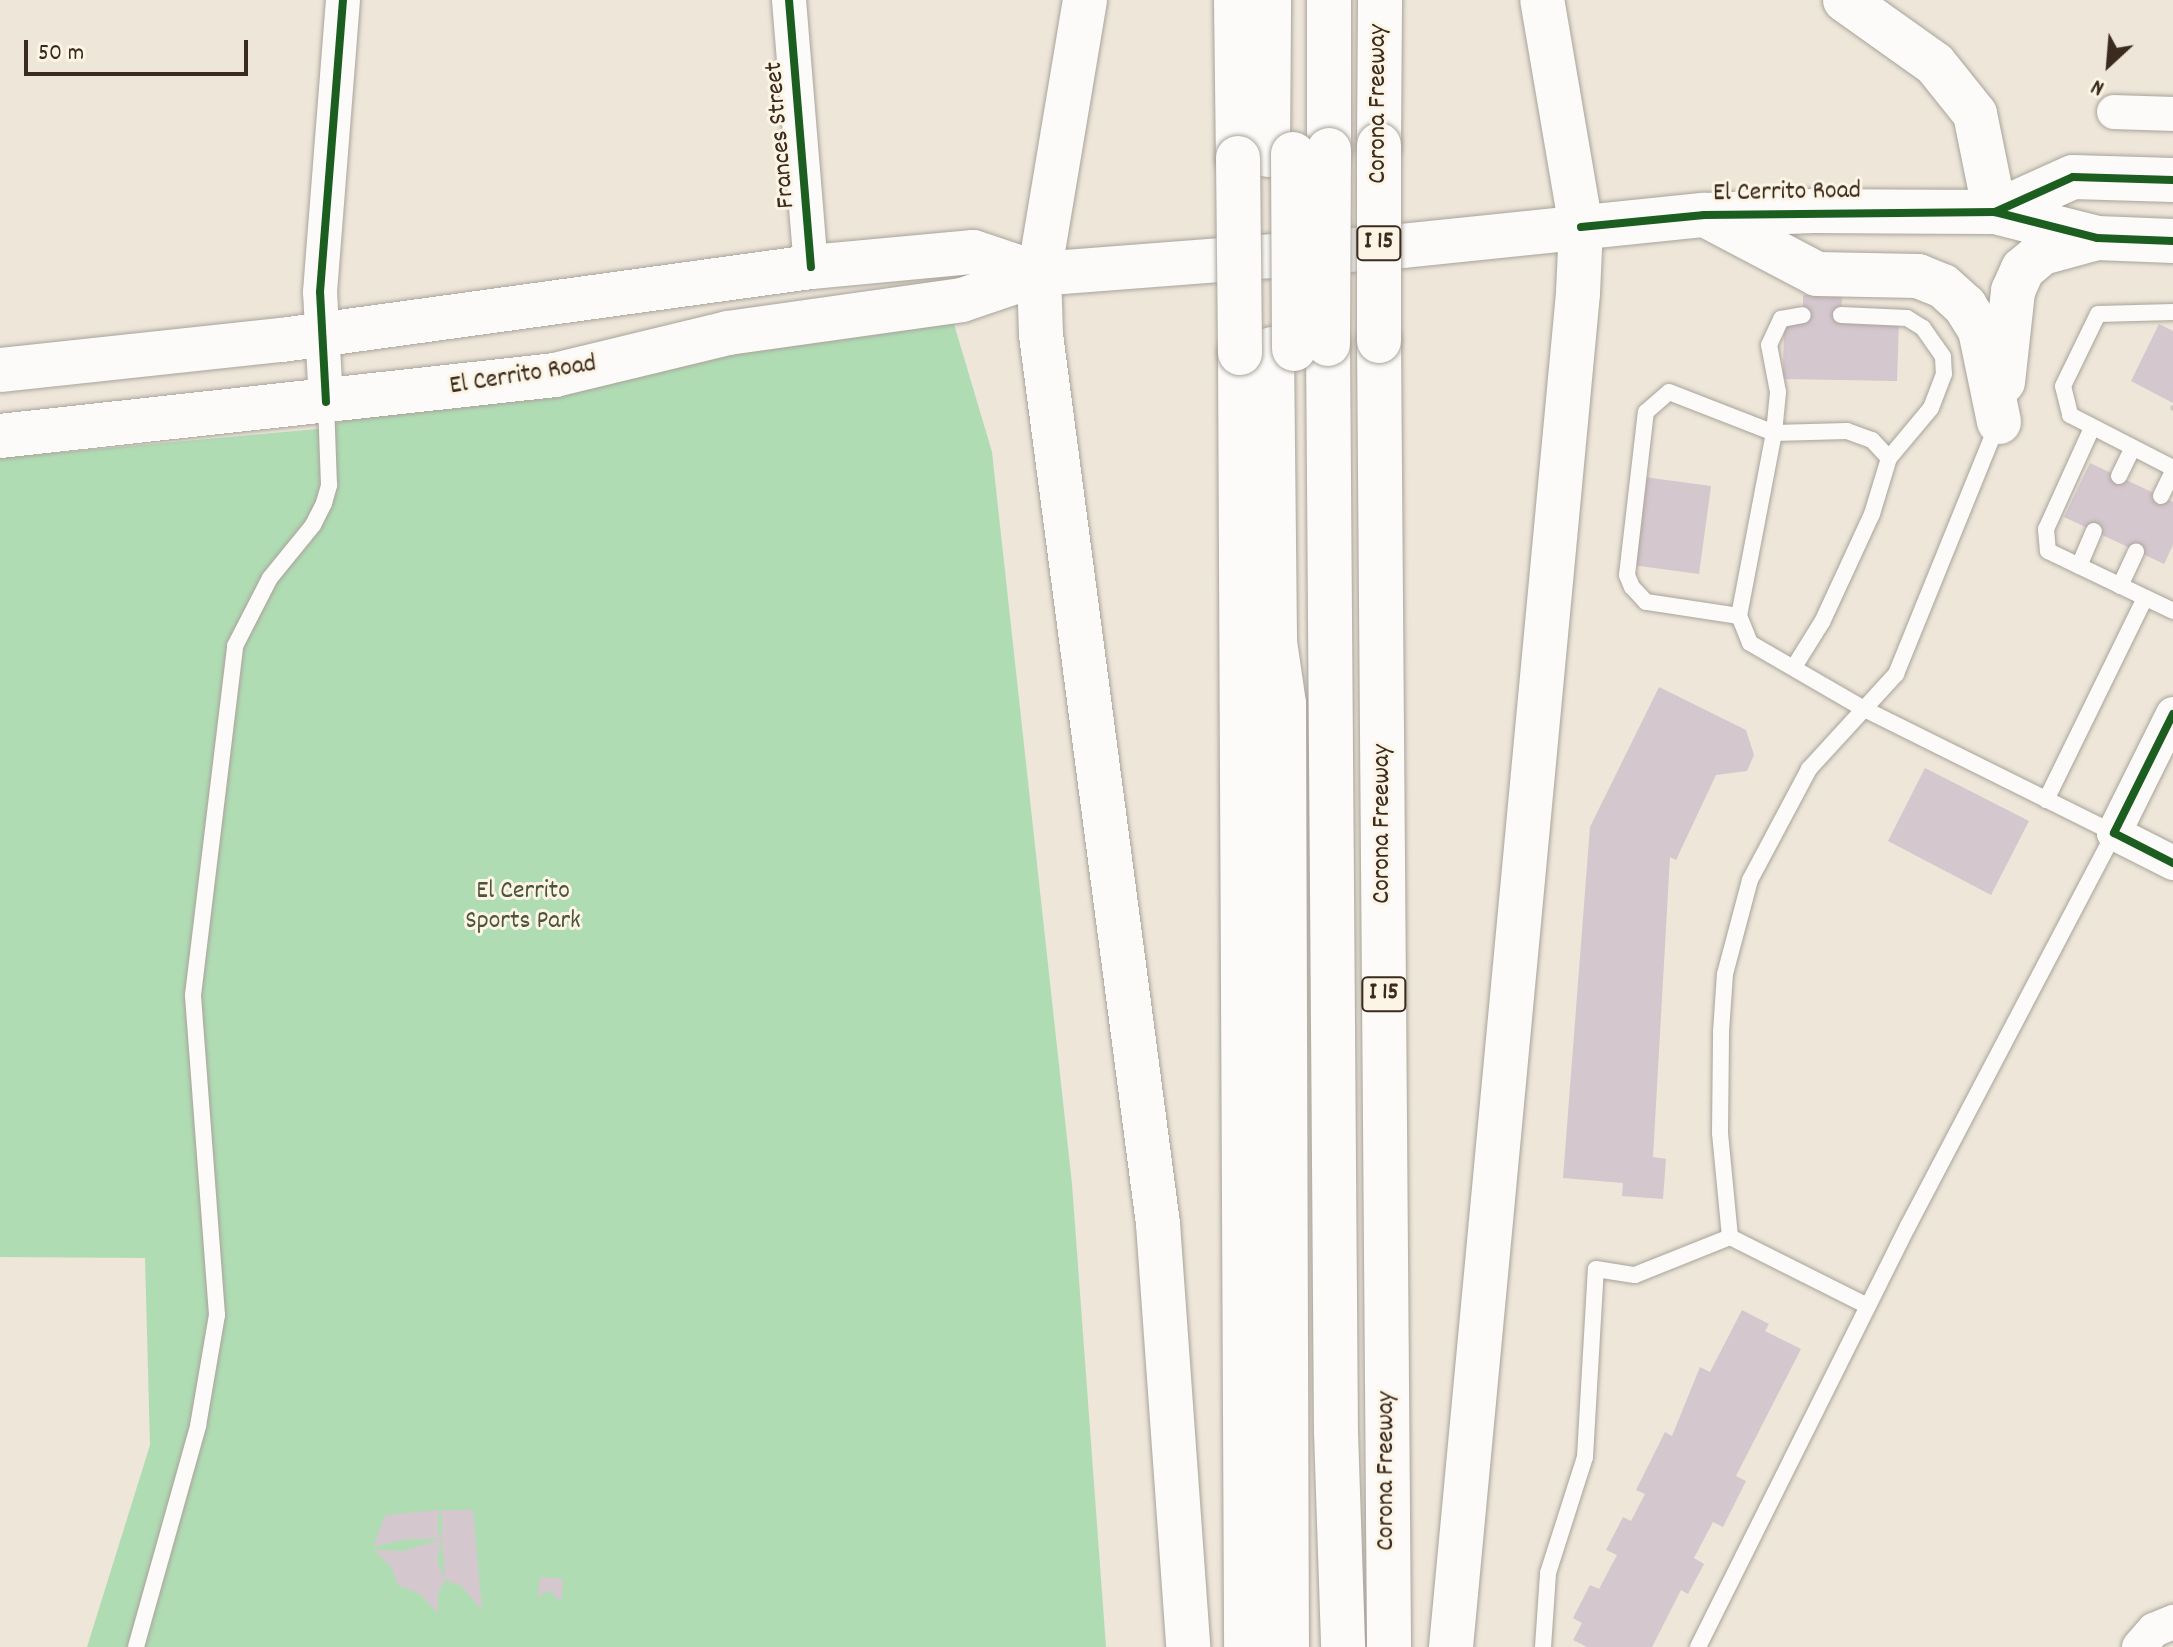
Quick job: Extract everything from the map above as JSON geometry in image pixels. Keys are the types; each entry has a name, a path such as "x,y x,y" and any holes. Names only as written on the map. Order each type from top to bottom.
{"main road":[{"path":"1085,0 1039,274 1041,335 1158,1224 1188,1647"},
{"path":"1236,0 1282,154"},
{"path":"1246,1647 1283,349 1282,154 1269,0"},
{"path":"1287,1647 1284,704 1292,645 1283,349 1282,154 1293,0"},
{"path":"1282,154 1329,0"},
{"name":"Corona Freeway","path":"1380,0 1379,341 1389,1647"},
{"path":"1451,1647 1581,227 1542,0"},
{"path":"1845,0 1906,40 1955,85 1975,114 1995,212"},
{"path":"1995,212 2073,177 2173,180"},
{"name":"El Cerrito Road","path":"0,436 555,375 728,333 962,300 1039,274 1402,246 1704,215 1995,212"},
{"path":"1995,212 2097,238 2173,241"},
{"path":"1704,215 1817,274 1918,276 1943,286 1965,306 1980,330 1999,422"},
{"path":"1999,422 2013,291 2023,269 2042,253 2097,238"},
{"name":"El Cerrito Road","path":"0,370 321,334 811,267 973,252 1039,274"},
{"path":"1283,349 1336,1416 1343,1647"},
{"path":"1342,1558 1353,1461 1352,1231 1383,879"}],"street":[{"path":"326,402 321,334 343,0"},
{"name":"Frances Street","path":"789,0 811,267"},
{"path":"2114,112 2173,114"},
{"path":"2173,714 2114,833 2173,863"},
{"path":"2139,1647 2154,1630 2173,1622"}],"lane":[{"path":"2161,496 2173,470 2091,430 2070,415 2063,386 2098,314 2173,312"},
{"path":"1698,1647 1868,1306 2114,833 1864,709 1750,643 1739,616 1774,433 1778,392 1770,360 1772,331 1781,319 1803,315"},
{"path":"1794,667 1841,582 1889,458 1931,408 1944,374 1943,357 1935,341 1907,318 1841,315"},
{"path":"1739,616 1646,602 1632,587 1627,575 1646,412 1662,396 1678,393 1774,433 1847,431 1872,440 1889,458"},
{"path":"136,1647 198,1426 217,1315 193,995 235,646 270,578 313,525 324,503 329,485 326,402"},
{"path":"1730,1237 1720,1074 1733,934 1762,847 1809,769 1896,674 1999,422"},
{"path":"2091,430 2044,542 2048,551 2173,610"},
{"path":"2119,476 2132,449"},
{"path":"2079,566 2094,531"},
{"path":"2120,586 2136,551"},
{"path":"2046,800 2145,598"},
{"path":"1543,1647 1548,1573 1585,1457 1596,1269 1635,1275 1730,1237 1868,1306"}],"green space":[{"name":"El Cerrito Sports Park","path":"954,324 992,452 1072,1184 1106,1647 87,1647 150,1445 145,1258 0,1257 0,458 317,429 539,360"}],"building":[{"path":"1803,295 1842,296 1841,321 1899,321 1897,381 1783,379 1784,319 1803,320"},
{"path":"2159,324 2173,331 2173,403 2131,381"},
{"path":"2090,463 2173,502 2173,545 2164,564 2064,517"},
{"path":"1644,477 1711,486 1699,574 1632,565"},
{"path":"1659,687 1746,730 1754,755 1747,771 1716,775 1676,860 1670,857 1653,1157 1666,1159 1663,1199 1622,1196 1623,1183 1563,1178 1590,827"},
{"path":"1925,768 2029,821 1991,895 1888,841"},
{"path":"1742,1310 1769,1324 1765,1331 1801,1349 1736,1476 1746,1481 1723,1527 1713,1522 1694,1558 1704,1564 1688,1594 1681,1590 1652,1647 1587,1647 1573,1640 1582,1623 1573,1618 1590,1585 1599,1589 1617,1555 1606,1550 1623,1517 1631,1521 1645,1494 1636,1490 1665,1432 1672,1436 1700,1367 1710,1372"},
{"path":"439,1510 473,1510 482,1610 461,1586 445,1580 442,1516"},
{"path":"439,1510 437,1529 442,1539 406,1539 373,1547 385,1515"},
{"path":"442,1539 437,1560 445,1580 438,1593 438,1613 420,1594 398,1585 391,1567 374,1550 403,1551"},
{"path":"540,1577 563,1579 561,1602 550,1591 541,1594 537,1600"}],"cycle path":[{"path":"326,402 320,292 343,0"},
{"path":"789,0 811,267"},
{"path":"1995,212 2073,177 2173,180"},
{"path":"1581,227 1704,215 1995,212 2097,238 2173,241"},
{"path":"2173,714 2114,833 2173,863"}]}
